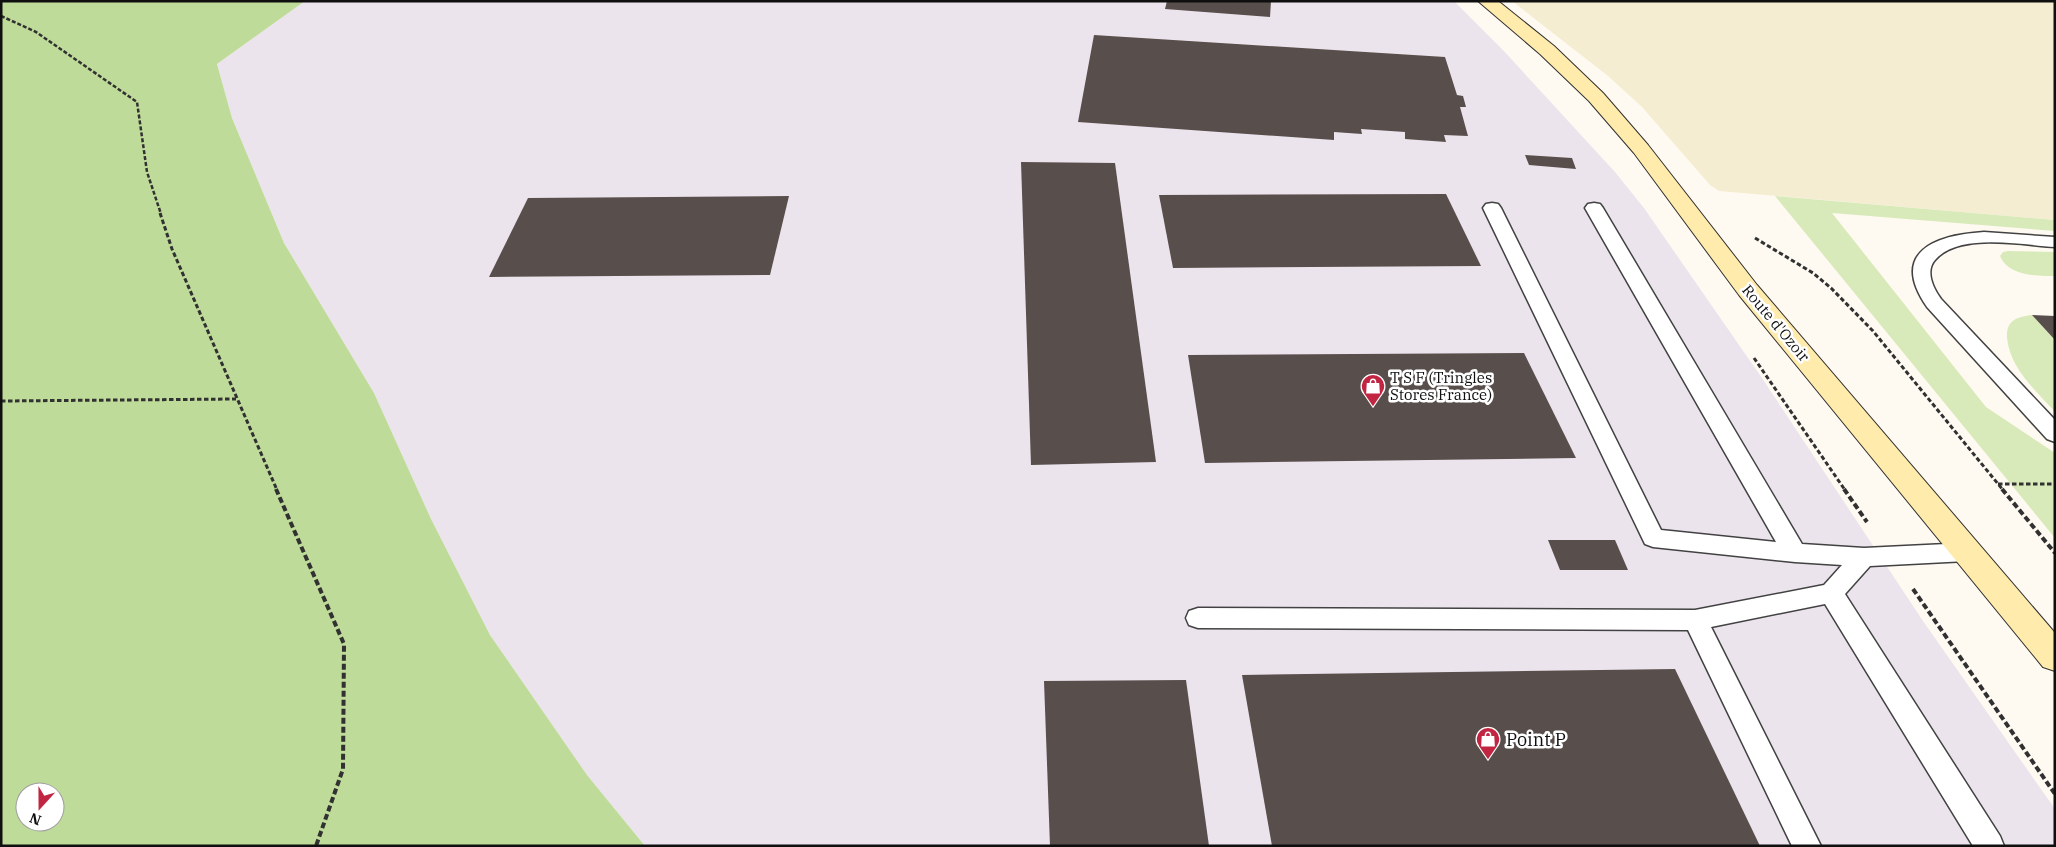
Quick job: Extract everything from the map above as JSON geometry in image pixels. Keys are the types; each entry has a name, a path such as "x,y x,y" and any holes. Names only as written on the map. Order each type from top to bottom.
{"main road":[{"name":"Route d'Ozoir","path":"1486,1 1547,50 1596,97 1641,149 1748,290 2055,657"}],"lane":[{"path":"1492,208 1653,538 1864,557 1967,552"},
{"path":"1594,208 1795,552"},
{"path":"2055,242 1991,238 1954,240 1932,251 1925,260 1921,274 1924,286 1934,303 2055,434"},
{"path":"1198,618 1695,620 1830,593 1864,557"},
{"path":"1830,593 1990,846"},
{"path":"1695,620 1807,846"}],"path":[{"path":"1,16 36,32 137,102 147,172 172,249 344,644 343,769 316,846"},
{"path":"1748,235 1804,267 1830,288 1873,331 2055,552"},
{"path":"1751,353 2055,794"},
{"path":"1,401 236,399"},
{"path":"1998,484 2055,484"}],"shaded area":[{"path":"305,1 1454,1 1503,50 1615,172 1644,208 1764,381 1923,621 2055,809 2055,846 645,846 587,775 490,635 431,519 374,393 284,243 232,118 217,64"},
{"path":"1512,1 2055,1 2055,220 1719,191 1710,185 1642,107 1608,76"}],"green space":[{"path":"1,1 305,1 217,64 232,118 284,243 374,393 431,519 490,635 587,775 645,846 1,846"},
{"path":"1775,196 2055,220 2055,231 1832,213 1986,407 2055,453 2055,538"},
{"path":"2003,252 2055,252 2055,276 2024,274 2009,268 2000,256"},
{"path":"2032,315 2055,340 2055,412 2018,369 2009,349 2008,327 2017,318"}],"building":[{"path":"1167,1 1271,1 1270,17 1165,9"},
{"path":"1094,35 1445,57 1457,95 1463,96 1466,107 1460,107 1468,136 1444,135 1446,142 1405,139 1405,132 1361,129 1362,134 1334,132 1334,140 1078,122"},
{"path":"1525,155 1572,158 1576,169 1529,165"},
{"path":"1021,162 1115,163 1156,462 1031,465"},
{"path":"1446,194 1481,266 1173,268 1159,195"},
{"path":"789,196 770,275 489,277 528,198"},
{"path":"2032,315 2055,316 2055,340"},
{"name":"T S F (Tringles Stores France)","path":"1524,353 1576,458 1205,463 1188,355"},
{"path":"1548,540 1615,540 1628,570 1560,570"},
{"name":"Point P","path":"1675,669 1760,846 1272,846 1242,675"},
{"path":"1186,680 1209,846 1050,846 1044,681"}],"place":[{"name":"T S F (Tringles Stores France)","path":"1373,407"},
{"name":"Point P","path":"1488,760"}]}
